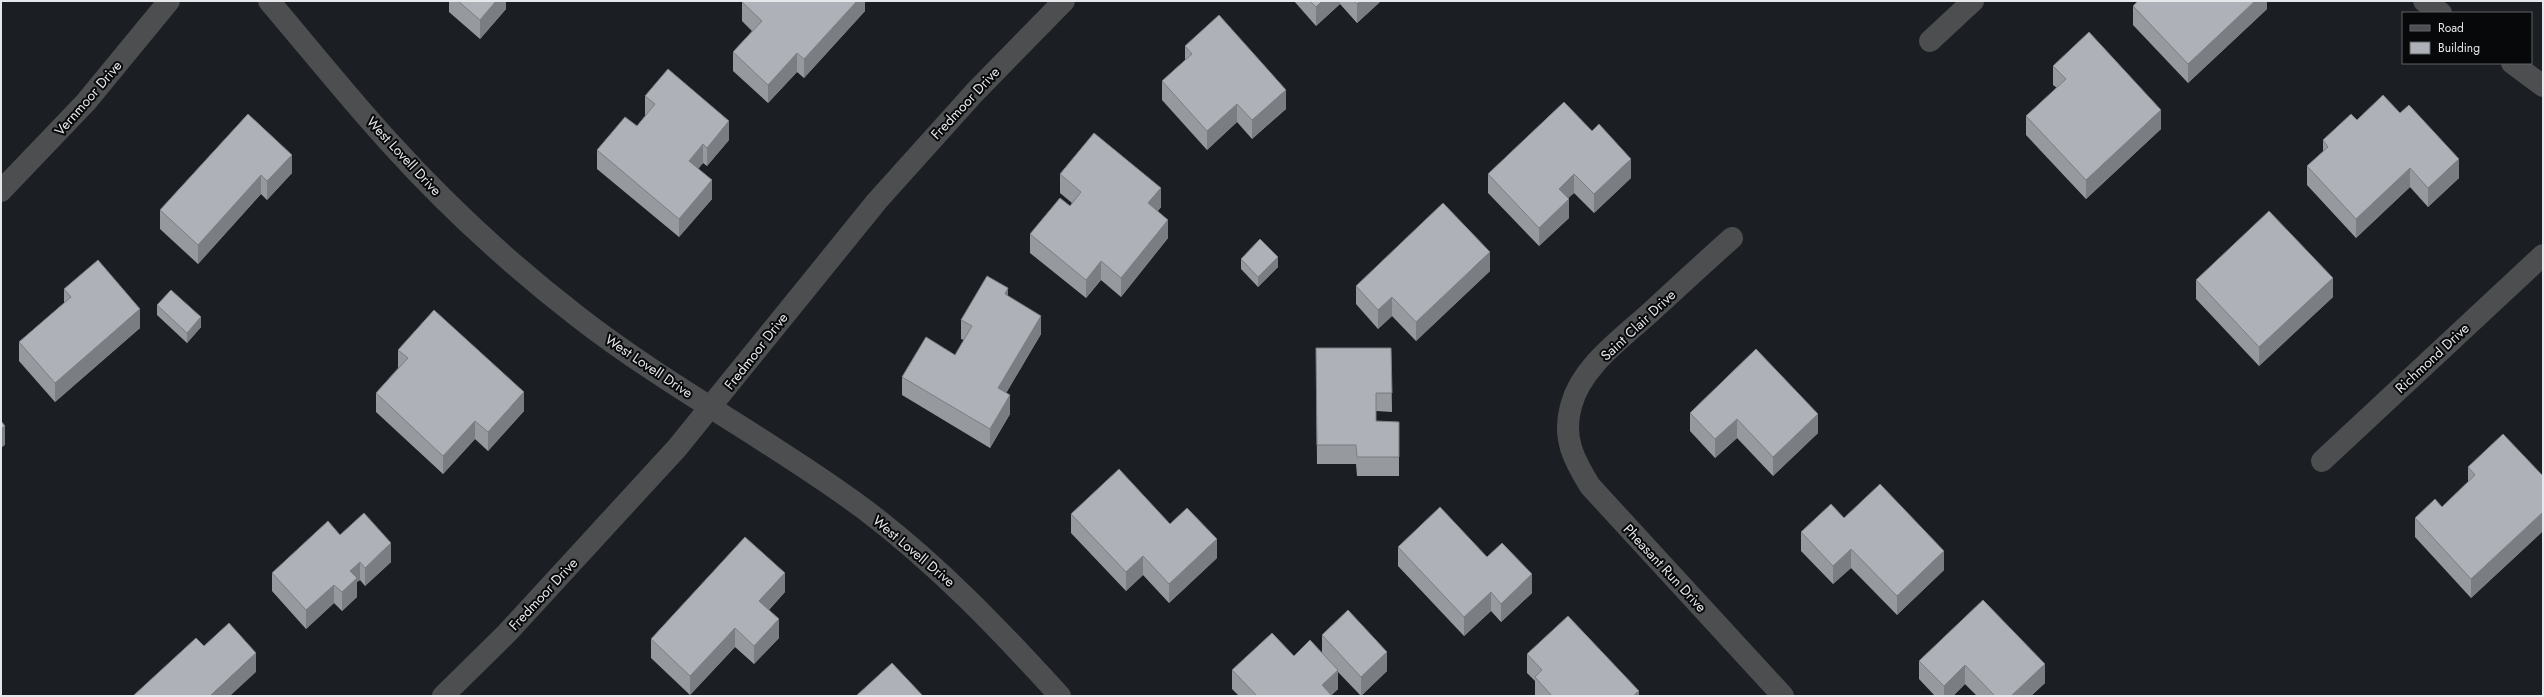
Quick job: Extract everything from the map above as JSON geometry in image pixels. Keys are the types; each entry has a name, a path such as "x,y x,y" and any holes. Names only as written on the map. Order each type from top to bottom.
{"street":[{"name":"Vernmoor Drive","path":"1,191 86,102 169,1"},
{"name":"West Lovell Drive","path":"269,1 390,143 508,259 579,317 663,377 711,407 862,508 911,546 1001,631 1060,696"},
{"name":"Fredmoor Drive","path":"443,696 507,633 610,522 711,407 877,201 975,92 1064,1"},
{"path":"1930,41 1973,1"},
{"path":"2424,1 2440,12"},
{"path":"2513,64 2543,86"},
{"name":"Saint Clair Drive","path":"1568,428 1571,406 1580,385 1601,358 1732,238"},
{"name":"Richmond Drive","path":"2322,460 2543,255"},
{"name":"Pheasant Run Drive","path":"1568,428 1572,457 1590,486 1784,696"}],"building":[{"path":"458,1 496,1 480,20"},
{"path":"857,1 804,59 797,53 768,85 733,52 762,21 742,2"},
{"path":"1310,1 1322,1 1316,7"},
{"path":"2138,1 2255,1 2188,64 2133,6"},
{"path":"1219,15 1286,90 1252,120 1237,104 1207,131 1162,81 1192,54 1185,46"},
{"path":"2089,32 2161,110 2086,180 2026,116 2066,79 2053,66"},
{"path":"668,69 729,121 707,148 703,144 689,161 712,180 679,219 597,150 625,117 637,126 655,104 645,96"},
{"path":"2383,95 2400,113 2409,105 2459,159 2428,188 2410,168 2356,219 2307,166 2328,147 2323,140 2351,114 2357,120"},
{"path":"1564,102 1592,131 1599,124 1631,159 1594,194 1574,174 1559,189 1569,199 1539,228 1488,174"},
{"path":"248,114 292,155 267,181 261,175 198,245 160,210"},
{"path":"1094,133 1161,188 1148,203 1168,220 1121,278 1101,261 1086,280 1030,234 1060,198 1070,206 1081,192 1060,174"},
{"path":"1443,203 1490,252 1416,322 1392,297 1378,310 1356,286"},
{"path":"2269,211 2333,278 2259,347 2196,280"},
{"path":"1260,239 1278,257 1258,277 1241,259"},
{"path":"98,260 140,309 55,383 19,342 71,297 64,289"},
{"path":"987,276 1008,288 1005,294 1041,316 998,388 1010,395 990,429 902,377 926,337 955,355 972,326 961,320"},
{"path":"171,290 201,317 187,333 157,305"},
{"path":"434,310 524,392 488,432 475,421 443,456 376,393 408,358 398,350"},
{"path":"1316,348 1391,348 1392,393 1376,393 1376,421 1399,422 1399,457 1357,457 1356,445 1317,445"},
{"path":"1756,349 1818,414 1773,457 1737,419 1715,439 1690,413"},
{"path":"1,421 5,426 1,429"},
{"path":"2503,434 2543,476 2543,512 2471,579 2415,518 2435,499 2442,507 2475,475 2468,467"},
{"path":"1119,469 1170,524 1187,508 1217,539 1169,584 1143,556 1126,572 1071,514"},
{"path":"1880,484 1944,551 1897,596 1851,549 1833,566 1801,532 1831,504 1844,518"},
{"path":"1440,507 1487,557 1502,543 1532,574 1501,604 1491,592 1464,617 1398,547"},
{"path":"364,513 391,543 365,568 360,562 350,571 357,578 342,592 334,585 306,610 272,573 328,521 340,535"},
{"path":"745,537 785,573 759,601 779,619 754,646 735,628 690,676 651,639"},
{"path":"1983,600 2045,664 2011,696 1995,696 1965,665 1944,686 1919,661"},
{"path":"1348,610 1387,652 1361,677 1322,635"},
{"path":"1568,616 1639,691 1633,696 1552,696 1535,677 1542,670 1527,654"},
{"path":"229,623 256,653 210,696 133,696 196,638 204,646"},
{"path":"1272,633 1294,656 1310,640 1338,670 1322,685 1332,696 1257,696 1232,670"},
{"path":"892,663 923,696 856,696"}]}
